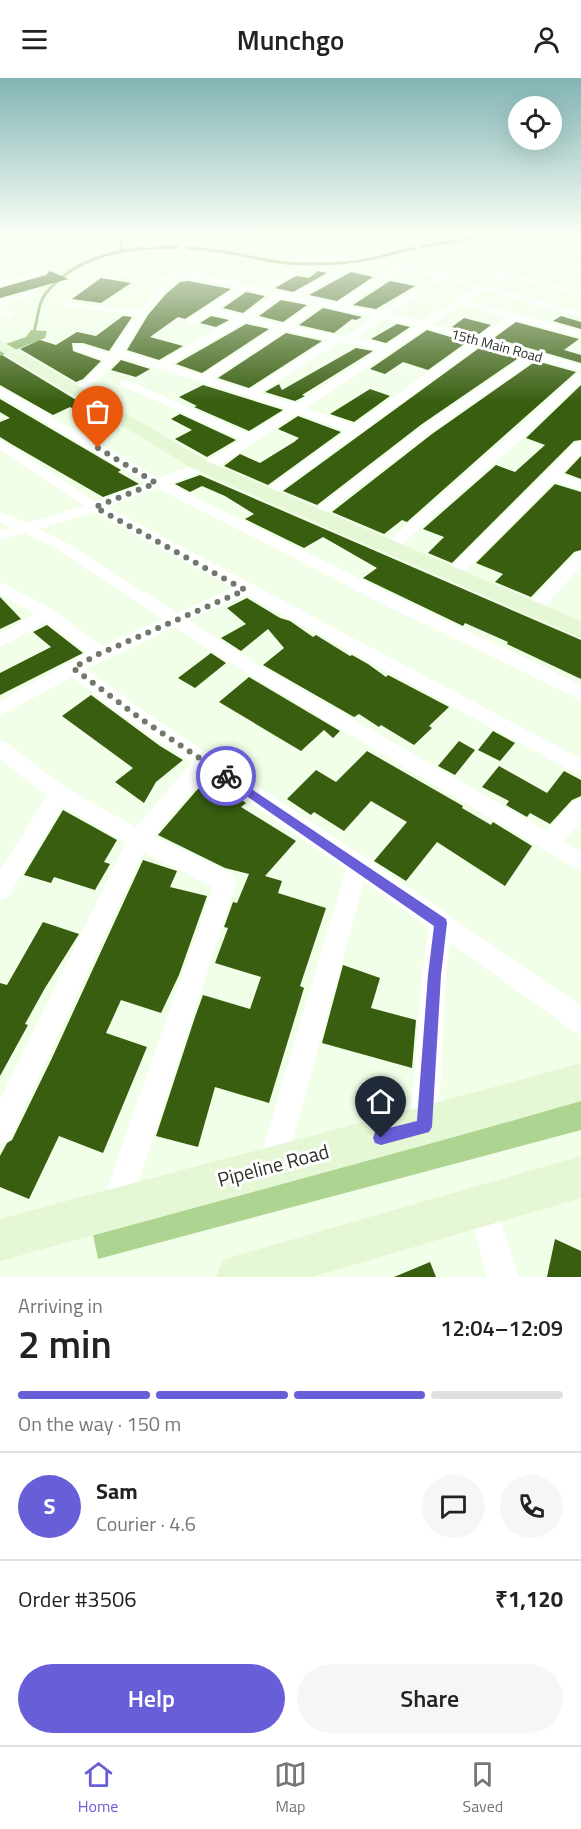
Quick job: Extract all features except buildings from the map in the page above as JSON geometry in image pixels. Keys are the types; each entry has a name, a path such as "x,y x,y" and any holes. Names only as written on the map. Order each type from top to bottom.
{"street":[{"path":"79,392 115,356 141,313 159,290"},
{"path":"191,322 239,290"},
{"name":"15th Main Road","path":"261,290 427,325 581,368"},
{"path":"297,296 308,290"},
{"path":"340,306 365,290"},
{"path":"349,339 421,290"},
{"path":"0,536 95,507 200,465 217,461 479,290"},
{"path":"495,290 581,314"},
{"path":"161,366 245,318 281,293"},
{"path":"99,308 115,296"},
{"path":"204,379 323,302"},
{"path":"461,302 581,334"},
{"path":"68,304 141,313"},
{"path":"208,310 388,349"},
{"path":"265,495 514,316"},
{"path":"250,394 337,339"},
{"path":"78,347 161,366 299,409 354,430"},
{"path":"7,349 200,465 581,630"},
{"path":"315,515 427,429 534,355"},
{"path":"389,548 516,437 581,376"},
{"path":"125,383 250,439"},
{"path":"0,391 156,483 581,693"},
{"path":"0,444 95,507 245,590 581,768"},
{"path":"453,574 581,446"},
{"path":"552,475 581,486"},
{"path":"0,516 60,545 249,667 581,862"},
{"path":"534,608 581,557"},
{"path":"1,588 48,614 99,654"},
{"path":"0,709 99,654 245,590"},
{"path":"0,641 48,614"},
{"path":"73,668 141,719 358,865 581,1021"},
{"path":"0,748 59,794 139,839 226,882 115,1208"},
{"path":"0,1130 139,839 205,762"},
{"path":"0,890 59,794"},
{"path":"549,843 581,807"},
{"path":"272,1164 358,865"},
{"path":"424,1127 434,975 441,923"},
{"name":"Pipeline Road","path":"0,1240 272,1164 424,1127 581,1082"},
{"path":"238,1277 581,1177"},
{"path":"483,1206 503,1277"}],"lane":[{"path":"0,303 34,293"}],"shaded area":[{"path":"31,330 47,331 45,338 0,356 0,346 26,337"},
{"path":"581,1101 581,1130 98,1259 92,1230"}],"waterway":[{"path":"32,336 43,298 49,290"}],"way so far":[{"path":"98,448 156,483 95,507 245,590 99,654 73,668 141,719 226,776"}],"route":[{"path":"226,776 441,923 434,975 424,1127 381,1138"}]}
